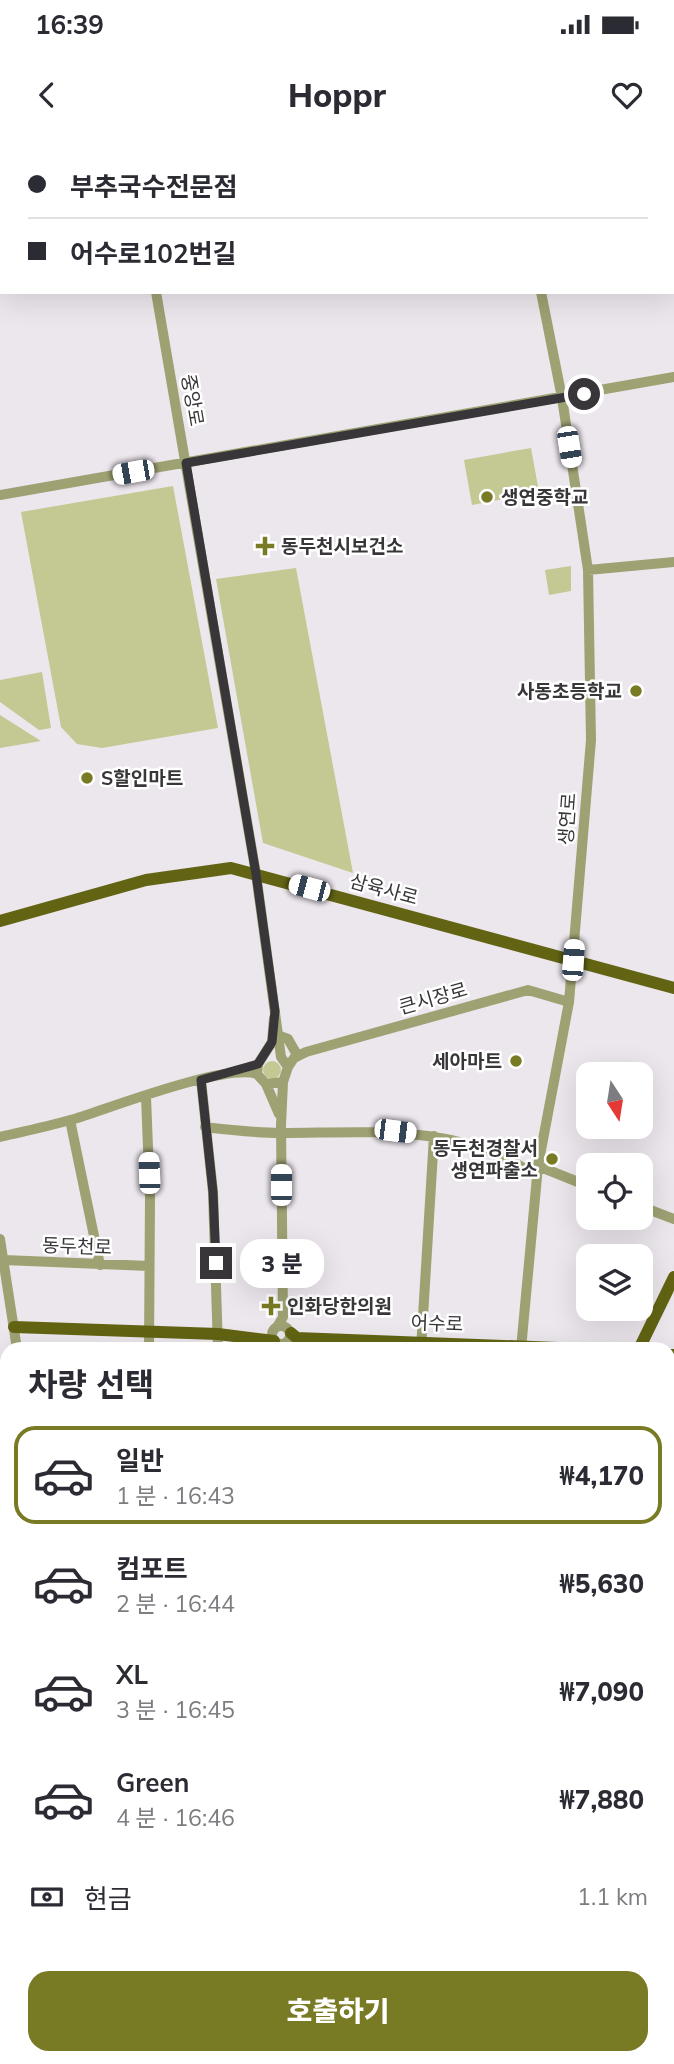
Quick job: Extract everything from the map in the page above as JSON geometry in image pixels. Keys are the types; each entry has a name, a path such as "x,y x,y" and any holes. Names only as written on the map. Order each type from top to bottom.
{"main road":[{"name":"삼육사로","path":"0,921 158,878 231,868 674,988"},
{"path":"642,1342 674,1277"},
{"name":"어수로","path":"13,1327 361,1342"}],"street":[{"name":"중앙로","path":"156,294 256,874 275,1011"},
{"name":"생연로","path":"522,1342 537,1172 569,1002 591,740 588,570 562,398 541,294"},
{"path":"0,495 674,377"},
{"path":"588,570 674,562"},
{"name":"큰시장로","path":"281,1057 528,989 569,1002"},
{"path":"275,1011 281,1057 288,1067"},
{"path":"258,1066 272,1042 275,1011"},
{"path":"280,1036 301,1052 288,1067 283,1082 282,1338"},
{"path":"0,1137 70,1120 201,1080 258,1066 272,1054 281,1057"},
{"path":"258,1066 277,1106 281,1129"},
{"path":"201,1080 213,1192 218,1342"},
{"path":"266,1084 283,1082"},
{"path":"146,1097 149,1342"},
{"path":"70,1120 100,1265"},
{"path":"205,1127 395,1131 434,1136 576,1183"},
{"path":"421,1342 434,1136"},
{"path":"653,1211 674,1219"},
{"path":"0,1239 16,1342"},
{"name":"동두천로","path":"4,1261 149,1266"}],"green space":[{"path":"531,448 539,492 472,505 464,460"},
{"path":"173,486 218,728 102,748 77,744 61,727 21,512"},
{"path":"571,566 571,591 549,595 545,570"},
{"path":"296,568 353,873 263,843 216,579"},
{"path":"42,672 51,728 39,730 0,702 0,680"},
{"path":"0,715 41,741 0,748"},
{"path":"272,1061 278,1064 281,1070 278,1076 272,1079 266,1076 263,1070 266,1064"}],"place":[{"name":"생연중학교","path":"487,497"},
{"name":"동두천시보건소","path":"265,546"},
{"name":"사동초등학교","path":"636,691"},
{"name":"S할인마트","path":"87,778"},
{"name":"세아마트","path":"516,1061"},
{"name":"동두천경찰서 생연파출소","path":"552,1159"},
{"name":"인화당한의원","path":"271,1306"}],"route":[{"path":"216,1263 213,1192 201,1080 258,1064 272,1042 275,1011 256,874 186,463 584,394"}]}
